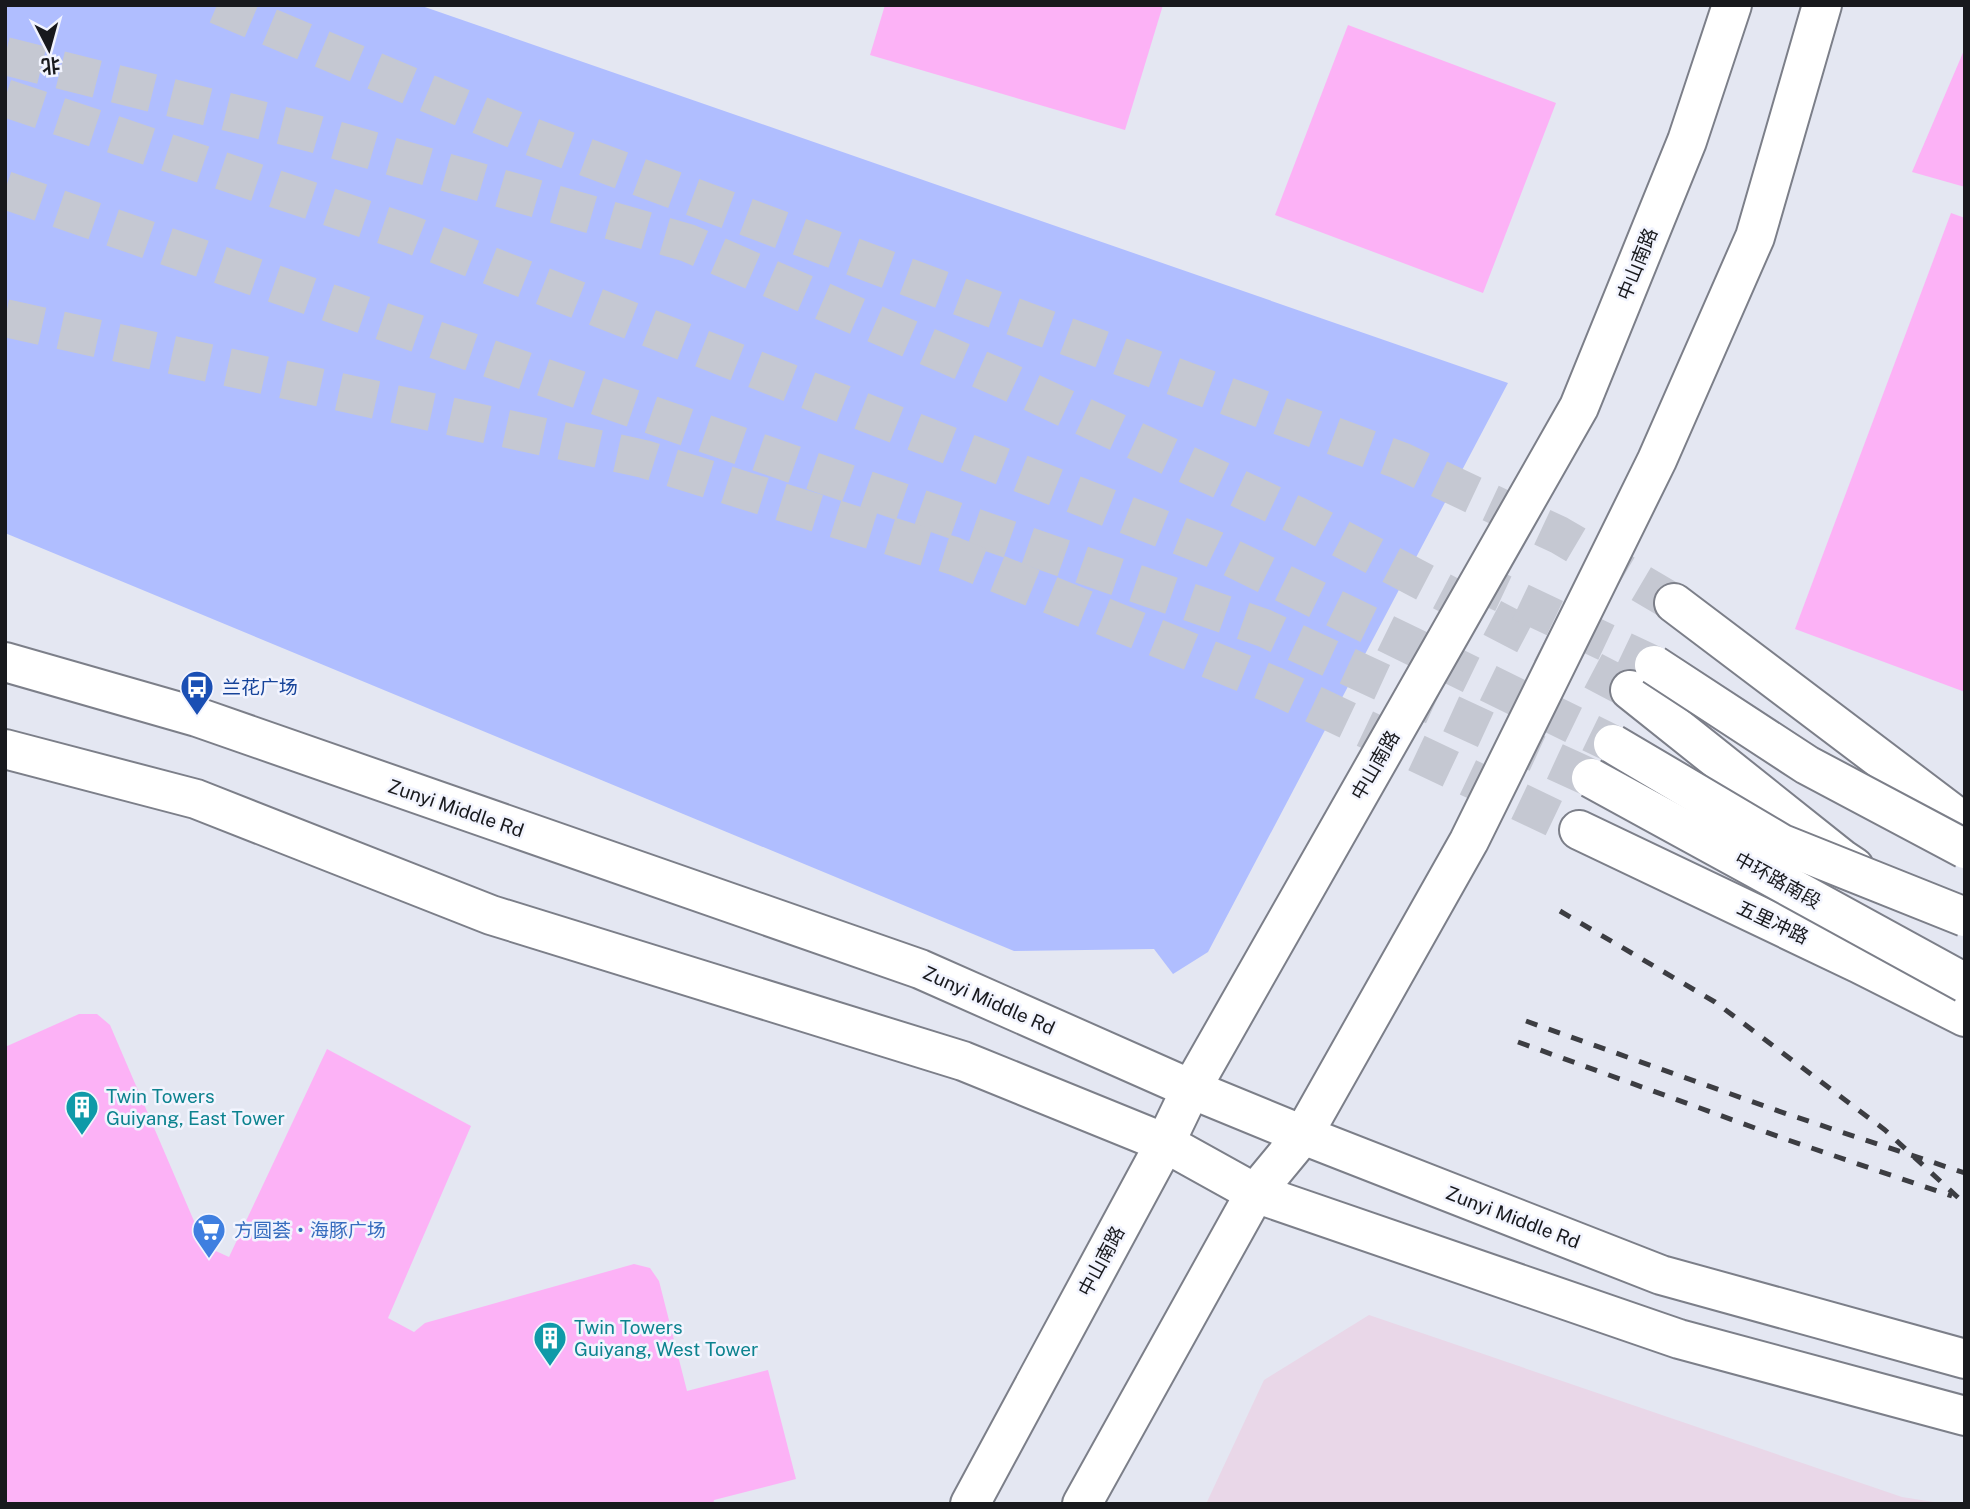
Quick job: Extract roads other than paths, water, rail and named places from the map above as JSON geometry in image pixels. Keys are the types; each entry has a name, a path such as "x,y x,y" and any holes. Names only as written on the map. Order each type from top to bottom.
{"main road":[{"name":"中山南路","path":"970,1504 1165,1143 1191,1089 1579,407 1687,141 1732,5"},
{"path":"1082,1504 1255,1193 1303,1135 1469,841 1657,460 1755,237 1822,5"},
{"path":"1674,603 1965,823"},
{"name":"Zunyi Middle Rd","path":"5,662 197,717 920,969 1191,1089 1661,1275 1965,1359"},
{"path":"1965,849 1642,677 1842,859 1965,931"},
{"name":"中环路南段","path":"1613,744 1782,844 1965,916"},
{"path":"5,749 196,799 491,915 963,1061 1165,1143 1255,1193 1679,1339 1965,1416"},
{"name":"中环路南段","path":"1591,778 1965,983"},
{"name":"五里冲路","path":"1579,830 1965,1017"},
{"path":"1881,937 1965,995"}],"tunnel":[{"path":"217,5 532,137 1401,461 1559,535 1674,603"},
{"path":"5,56 312,133 688,243 1007,381 1298,516 1630,690"},
{"path":"5,98 407,233 1211,548 1613,744"},
{"path":"5,190 1264,628 1591,778"},
{"path":"5,318 644,459 954,556 1273,685 1579,830"},
{"path":"1468,580 1489,587 1654,665"}],"railway":[{"path":"1560,911 1715,1002 1885,1130 1965,1204"},
{"path":"1526,1021 1787,1114 1965,1173"},
{"path":"1518,1042 1952,1196"}],"place":[{"name":"兰花广场","path":"197,717"},
{"name":"Twin Towers Guiyang, East Tower","path":"82,1137"},
{"name":"方圆荟・海豚广场","path":"209,1260"},
{"name":"Twin Towers Guiyang, West Tower","path":"550,1368"}]}
